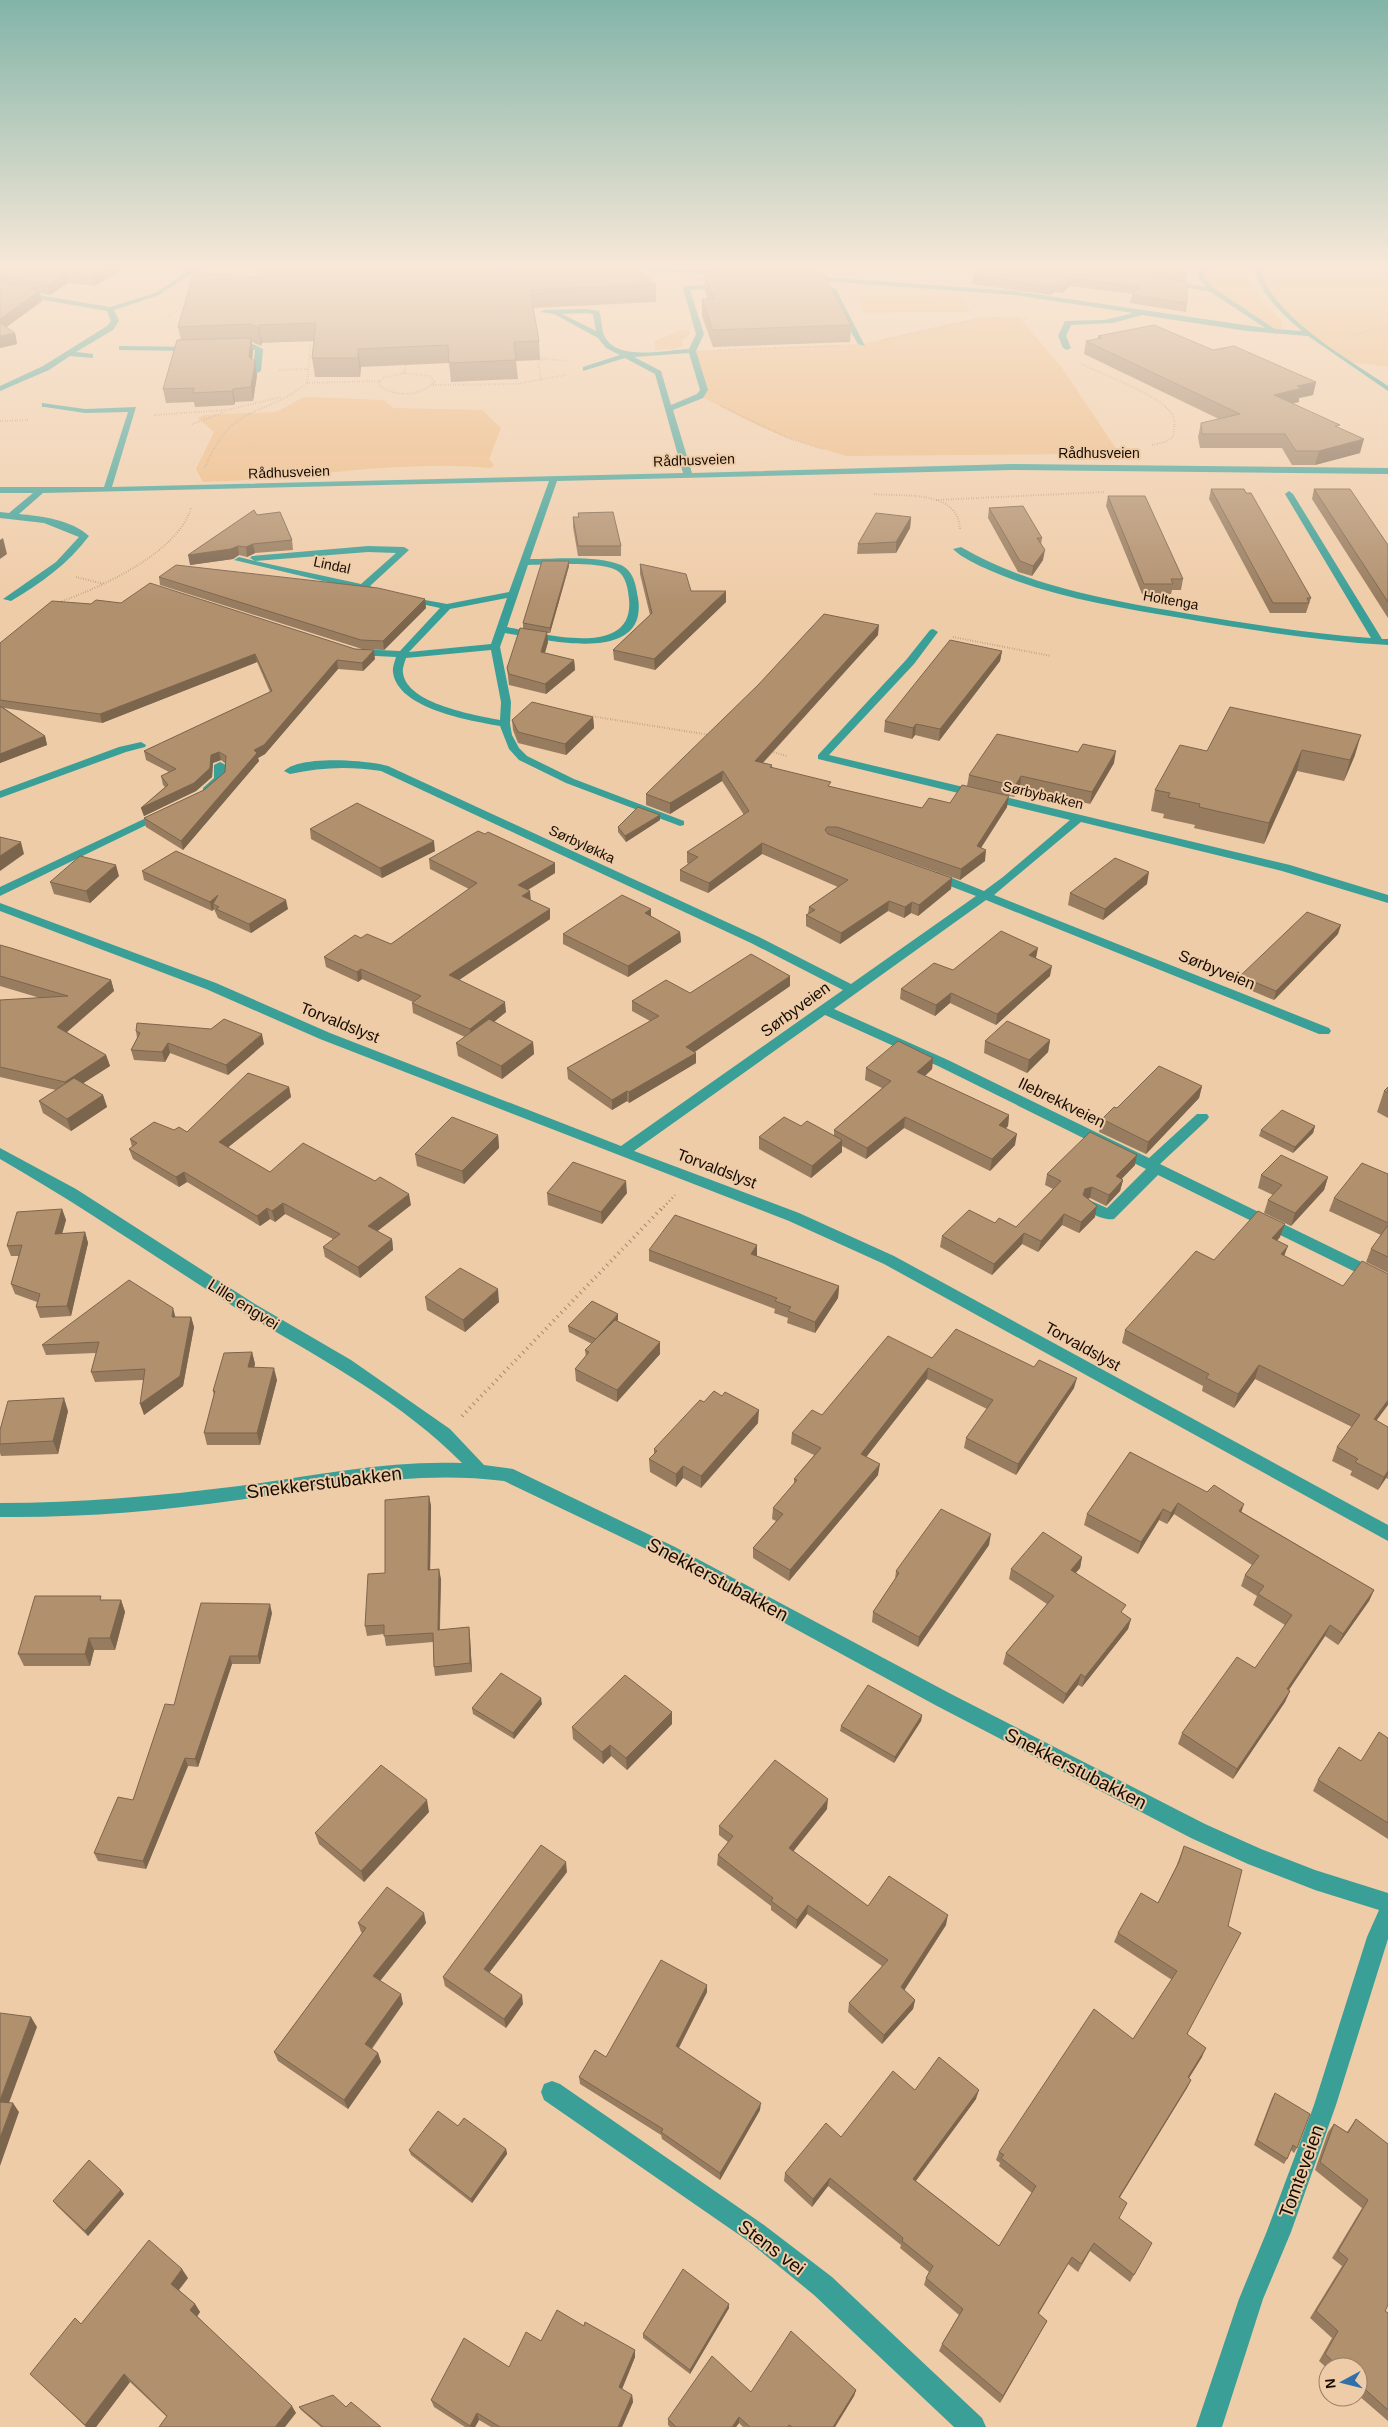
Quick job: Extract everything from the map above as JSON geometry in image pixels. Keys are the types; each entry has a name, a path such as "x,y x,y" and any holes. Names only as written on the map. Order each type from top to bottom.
{"street":[{"path":"0,389 24,378"},
{"path":"659,378 688,474"},
{"path":"669,409 700,396 704,390 700,378"},
{"path":"1373,378 1388,389"},
{"path":"45,406 85,411 133,409 107,490"},
{"name":"Rådhusveien","path":"0,490 198,488 1012,466 1388,471"},
{"path":"554,478 495,646 506,702 505,724 514,749 523,758 570,781 680,823"},
{"path":"12,516 40,491"},
{"path":"1289,494 1383,641"},
{"path":"0,515 70,527 84,536 72,553 52,571 8,599"},
{"name":"Lindal","path":"363,587 404,550 368,549 239,560 447,607 513,594"},
{"name":"Holtenga","path":"958,549 981,564 1024,580 1090,599 1251,627 1317,636 1383,641"},
{"path":"501,629 584,642 614,637 624,633 632,625 636,612 632,585 627,575 619,568 590,564 525,562"},
{"path":"344,583 340,587 343,592 348,593"},
{"path":"447,607 402,655 397,671 403,688 410,694 462,714 505,724"},
{"name":"Sørbybakken","path":"933,632 910,662 822,757 1286,868 1388,899"},
{"path":"342,648 361,654 402,655 495,646"},
{"path":"0,795 122,749 141,745"},
{"name":"Sørbyløkka","path":"290,771 326,763 365,764 384,768 755,940 852,989"},
{"path":"193,799 220,779 220,765"},
{"path":"0,892 176,807"},
{"name":"Sørbyveien","path":"624,1151 826,1010 852,989 986,895 1028,862 1078,818"},
{"path":"917,869 986,895"},
{"name":"Sørbyveien","path":"986,895 1324,1031"},
{"name":"Torvaldslyst","path":"0,907 211,986 325,1036 823,1229 889,1260 1388,1534"},
{"name":"Ilebrekkveien","path":"826,1010 944,1063 1388,1282"},
{"path":"1089,1205 1109,1215 1202,1116"},
{"name":"Lille engvei","path":"0,1153 71,1193 266,1318 345,1364 444,1434 478,1469"},
{"name":"Snekkerstubakken","path":"0,1510 51,1511 139,1505 416,1470 478,1469 507,1474 634,1534 944,1700 1198,1831 1255,1857 1314,1880 1388,1903"},
{"name":"Tomteveien","path":"1209,2427 1251,2299 1279,2232 1325,2105 1378,1937 1388,1913"},
{"name":"Stens vei","path":"552,2092 756,2233 823,2286 973,2427"}],"path":[{"path":"307,378 307,384"},
{"path":"56,603 106,584 163,546 186,523 212,450 236,420 298,391 307,384 380,381 385,378"},
{"path":"432,378 432,386"},
{"path":"380,381 378,384 385,390 402,393 420,391 432,386 515,384 548,378"},
{"path":"1110,378 1147,396 1170,412 1175,423 1173,437 1165,442 1151,445"},
{"path":"192,424 227,410"},
{"path":"868,494 923,498 948,504 956,510 960,519 958,549"},
{"path":"933,632 1051,656"},
{"path":"572,712 712,736"},
{"path":"768,751 787,756"},
{"path":"444,1434 692,1178"}],"shaded area":[{"path":"700,378 1069,378 1121,456 1065,454 846,456 788,438 755,424 700,396 704,390"},
{"path":"304,397 384,400 393,408 482,410 501,428 489,459 494,465 491,468 419,466 383,468 275,478 203,482 196,469 214,432 198,418 204,415 276,412"}],"building":[{"path":"166,378 252,378 251,387 233,389 232,391 193,393 194,388 163,389"},
{"path":"1165,378 1307,378 1316,382 1297,386 1302,388 1274,395 1340,425 1335,426 1364,439 1319,451 1296,451 1285,434 1202,434 1201,423 1240,414"},
{"path":"1211,489 1244,489 1246,493 1251,493 1311,598 1307,598 1309,603 1273,603"},
{"path":"1314,489 1350,489 1388,545 1388,602"},
{"path":"1108,496 1145,496 1183,579 1171,579 1173,584 1144,584"},
{"path":"1023,506 1042,538 1037,538 1045,550 1033,566 1020,561 989,508"},
{"path":"254,510 257,515 280,512 292,540 253,544 246,547 238,546 231,549 188,555"},
{"path":"613,512 621,546 578,546 573,517 579,517 578,513"},
{"path":"876,513 911,517 896,542 858,544"},
{"path":"542,561 569,561 550,628 523,623"},
{"path":"640,564 686,574 691,591 726,591 654,659 613,650 652,613"},
{"path":"176,565 378,588 425,599 383,641 361,640 159,577"},
{"path":"150,583 355,649 374,650 362,663 337,660 264,745 254,750 257,753 181,841 144,818 204,790 225,772 226,756 219,752 211,755 210,768 194,783 141,808 168,785 161,776 176,769 144,751 272,691 255,654 100,714 0,700 0,643 52,601 91,604 96,600 121,603"},
{"path":"824,614 879,625 755,761 772,765 770,767 831,782 828,786 922,808 929,798 950,803 962,785 1009,796 977,846 986,850 961,869 837,827 827,827 825,830 828,834 952,878 919,905 912,902 905,907 889,901 841,933 806,915 815,910 809,907 848,880 762,843 709,883 680,870 698,857 687,852 749,811 723,771 670,803 646,794 758,685"},
{"path":"520,628 547,632 541,652 574,660 545,684 509,674 507,668"},
{"path":"950,640 1002,651 940,729 916,724 913,728 885,721"},
{"path":"532,702 593,717 565,744 518,732 512,720"},
{"path":"0,706 45,736 0,754"},
{"path":"1230,707 1361,735 1350,760 1302,750 1269,823 1199,807 1200,804 1168,797 1170,793 1155,790 1180,745 1207,751"},
{"path":"997,734 1078,752 1083,744 1116,751 1092,792 1021,776 1015,786 969,775"},
{"path":"357,803 434,841 380,868 310,829"},
{"path":"638,807 660,815 625,836 618,827"},
{"path":"478,831 485,834 488,832 555,863 518,885 530,891 522,896 550,909 449,975 505,1002 470,1029 412,1003 421,996 361,969 357,972 324,957 355,935 361,938 367,934 391,944 477,883 429,859"},
{"path":"0,837 21,842 0,856"},
{"path":"176,851 286,900 249,924 216,909 219,907 213,904 218,895 210,902 142,871"},
{"path":"80,856 116,865 86,891 50,882"},
{"path":"1115,858 1149,872 1105,909 1070,893"},
{"path":"622,895 651,909 645,913 680,932 628,966 563,934"},
{"path":"1307,912 1341,925 1276,991 1240,976"},
{"path":"1001,931 1038,948 1029,955 1052,966 997,1014 951,993 936,1005 901,989 934,963 953,970"},
{"path":"0,945 111,980 57,1027 106,1055 65,1082 0,1067 0,1000 68,996 0,976"},
{"path":"751,954 790,976 686,1047 696,1053 612,1100 567,1068 659,1016 632,1001 666,980 690,993"},
{"path":"224,1019 262,1034 226,1065 168,1043 162,1052 131,1050 140,1033 136,1031 137,1023 211,1029"},
{"path":"489,1019 533,1042 501,1066 456,1043"},
{"path":"1007,1021 1050,1040 1029,1060 985,1041"},
{"path":"898,1041 933,1058 917,1072 1009,1115 999,1125 1017,1134 992,1159 905,1117 867,1148 834,1130 891,1081 866,1068"},
{"path":"1159,1066 1202,1086 1148,1142 1102,1119 1114,1107 1117,1108"},
{"path":"248,1073 289,1087 219,1142 270,1172 303,1143 375,1181 380,1177 409,1194 368,1226 392,1239 358,1267 323,1247 340,1234 283,1203 272,1211 267,1208 257,1216 184,1172 176,1177 129,1149 137,1143 130,1139 154,1122 174,1130 179,1127 187,1132"},
{"path":"74,1078 103,1095 67,1119 39,1101"},
{"path":"1282,1110 1315,1126 1295,1147 1261,1130"},
{"path":"452,1117 498,1135 462,1171 415,1154"},
{"path":"784,1117 801,1126 807,1121 842,1140 812,1166 759,1137"},
{"path":"1090,1132 1137,1155 1116,1176 1123,1180 1109,1195 1092,1187 1085,1189 1083,1195 1097,1206 1081,1222 1064,1214 1041,1241 1024,1233 994,1264 942,1236 969,1210 995,1223 999,1218 1016,1227 1061,1181 1047,1174"},
{"path":"1281,1155 1328,1177 1295,1213 1268,1200 1282,1185 1261,1175"},
{"path":"573,1162 626,1181 601,1212 547,1193"},
{"path":"1362,1163 1388,1174 1388,1223 1334,1198"},
{"path":"62,1209 55,1234 85,1232 67,1306 36,1307 40,1294 11,1284 22,1245 7,1246 17,1212"},
{"path":"1258,1211 1285,1224 1272,1238 1288,1246 1281,1254 1343,1286 1362,1261 1388,1274 1388,1400 1374,1419 1388,1427 1388,1471 1384,1477 1355,1462 1358,1459 1337,1447 1360,1415 1259,1365 1238,1394 1206,1378 1209,1374 1125,1330 1196,1251 1214,1260"},
{"path":"675,1215 757,1245 751,1254 839,1286 815,1322 788,1311 791,1307 775,1301 777,1298 649,1250"},
{"path":"1388,1225 1388,1257 1371,1249"},
{"path":"460,1268 498,1289 463,1320 425,1297"},
{"path":"129,1280 173,1308 172,1317 191,1317 180,1376 140,1404 145,1369 91,1372 99,1342 42,1345"},
{"path":"592,1301 618,1314 596,1339 568,1326"},
{"path":"615,1320 660,1342 617,1390 575,1369 589,1352 585,1350"},
{"path":"956,1329 1034,1367 1039,1360 1077,1378 1018,1464 966,1438 993,1400 928,1368 861,1454 880,1464 790,1570 753,1548 783,1514 773,1508 797,1480 794,1479 821,1448 792,1433 812,1410 822,1415 888,1336 932,1358"},
{"path":"252,1352 248,1367 274,1368 257,1433 204,1433 224,1353"},
{"path":"714,1391 722,1396 725,1392 759,1410 701,1476 683,1466 676,1474 649,1459 657,1451 654,1449 700,1400 704,1402"},
{"path":"64,1398 53,1441 0,1444 0,1430 8,1401"},
{"path":"1130,1452 1207,1492 1214,1485 1244,1504 1239,1511 1374,1590 1343,1634 1330,1625 1287,1689 1290,1691 1237,1769 1182,1733 1237,1657 1255,1668 1292,1615 1258,1594 1264,1586 1245,1575 1259,1556 1178,1503 1171,1513 1163,1509 1141,1542 1087,1514"},
{"path":"429,1496 428,1570 439,1569 438,1630 469,1627 470,1663 434,1667 433,1633 384,1636 384,1625 365,1626 368,1574 385,1573 385,1500"},
{"path":"941,1509 991,1534 919,1637 873,1612 899,1573 896,1571"},
{"path":"1043,1532 1082,1557 1071,1570 1126,1605 1121,1612 1131,1619 1085,1677 1081,1674 1066,1694 1006,1653 1054,1596 1011,1569"},
{"path":"35,1596 101,1596 100,1600 121,1600 110,1638 89,1638 85,1654 18,1654"},
{"path":"201,1603 270,1604 258,1656 230,1656 195,1759 185,1758 143,1861 94,1853 118,1797 133,1800 165,1704 174,1705"},
{"path":"501,1673 541,1698 513,1733 472,1708"},
{"path":"625,1675 672,1712 626,1758 610,1745 602,1752 572,1727"},
{"path":"868,1685 922,1715 895,1757 841,1726"},
{"path":"1379,1732 1388,1738 1388,1823 1318,1780 1339,1747 1361,1761"},
{"path":"775,1760 828,1799 789,1848 868,1906 889,1876 948,1915 901,1987 915,2000 884,2035 849,2003 888,1960 808,1905 797,1920 771,1901 773,1898 718,1855 733,1836 719,1826"},
{"path":"381,1765 427,1800 361,1871 315,1833"},
{"path":"541,1845 566,1862 484,1969 522,1995 504,2019 443,1977"},
{"path":"1184,1846 1242,1870 1228,1926 1241,1933 1187,2034 1206,2048 1188,2077 1191,2080 1119,2197 1127,2203 1119,2218 1152,2243 1134,2275 1094,2243 1081,2264 1072,2257 1038,2313 1047,2321 1003,2396 942,2344 963,2309 926,2278 933,2266 902,2241 903,2238 830,2178 813,2199 785,2173 826,2123 841,2137 893,2071 915,2090 939,2057 979,2090 913,2179 999,2246 1036,2186 1001,2158 1004,2155 999,2152 1094,2009 1133,2039 1177,1971 1118,1933 1141,1893 1158,1903 1179,1862"},
{"path":"387,1887 424,1913 373,1976 401,1994 365,2044 378,2053 344,2100 274,2052 366,1928 358,1923"},
{"path":"661,1960 707,1985 676,2046 761,2103 720,2173 661,2132 663,2129 579,2077 595,2050 606,2057"},
{"path":"0,2013 31,2017 0,2100"},
{"path":"1275,2093 1310,2114 1297,2148 1293,2145 1287,2159 1257,2140"},
{"path":"0,2102 13,2103 0,2138"},
{"path":"438,2111 458,2126 464,2118 506,2149 471,2199 409,2150"},
{"path":"1356,2119 1388,2144 1388,2305 1385,2311 1388,2313 1388,2410 1368,2392 1368,2357 1328,2357 1325,2354 1338,2331 1316,2311 1348,2259 1338,2251 1368,2200 1320,2162 1334,2124 1348,2133"},
{"path":"89,2160 121,2190 85,2231 53,2201"},
{"path":"149,2240 182,2269 171,2284 195,2304 190,2310 292,2406 275,2427 159,2427 167,2416 124,2374 85,2425 30,2374 75,2318 81,2324"},
{"path":"683,2269 729,2304 690,2370 643,2334"},
{"path":"557,2310 584,2326 585,2322 635,2350 619,2387 632,2395 618,2427 500,2427 477,2413 470,2426 431,2400 464,2338 509,2367 526,2332 541,2341"},
{"path":"791,2331 856,2390 833,2427 792,2427 789,2425 788,2427 750,2427 739,2417 732,2427 676,2427 668,2419 712,2356 751,2392"},
{"path":"333,2395 346,2407 351,2402 381,2427 323,2427 299,2407"}]}
